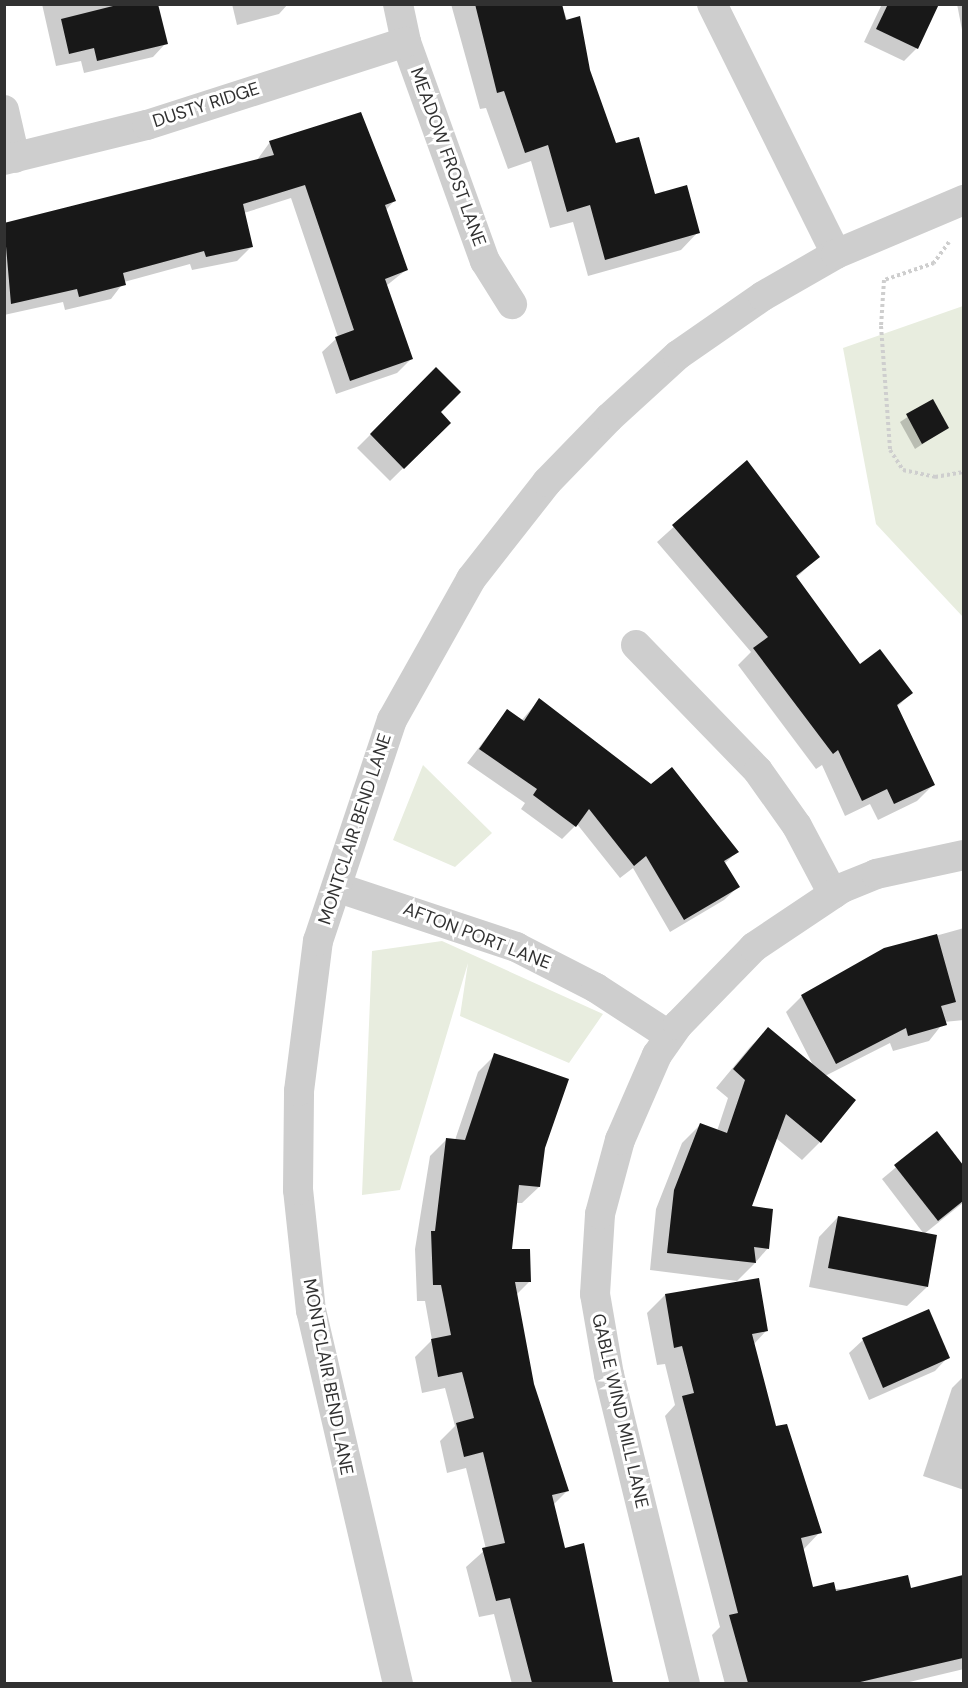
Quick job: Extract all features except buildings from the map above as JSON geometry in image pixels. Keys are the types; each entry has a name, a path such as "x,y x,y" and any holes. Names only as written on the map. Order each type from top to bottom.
{"street":[{"name":"MEADOW FROST LANE","path":"398,4 406,42 485,261 512,304"},
{"path":"712,4 837,255"},
{"name":"DUSTY RIDGE","path":"10,159 147,125 406,42"},
{"path":"4,110 10,159"},
{"name":"MONTCLAIR BEND LANE","path":"398,1683 312,1311 298,1190 308,1011 318,941 339,888 357,811 392,720 471,579 547,482 678,355 763,296 837,255 963,200"},
{"path":"636,645 758,771 797,826 833,894"},
{"name":"GABLE WIND MILL LANE","path":"685,1683 609,1375 595,1294 594,1254 609,1176 641,1088 670,1036 726,971 833,894 876,874 963,855"},
{"name":"AFTON PORT LANE","path":"339,888 516,947 596,988 670,1036"}],"path":[{"path":"956,238 934,263 884,280 881,326 890,450 903,470 935,477 963,472"}],"shaded area":[{"path":"963,306 963,617 876,524 843,348"},
{"path":"423,765 492,833 455,867 393,840"},
{"path":"442,941 603,1014 569,1063 460,1016 468,963 400,1190 362,1195 372,951"}]}
